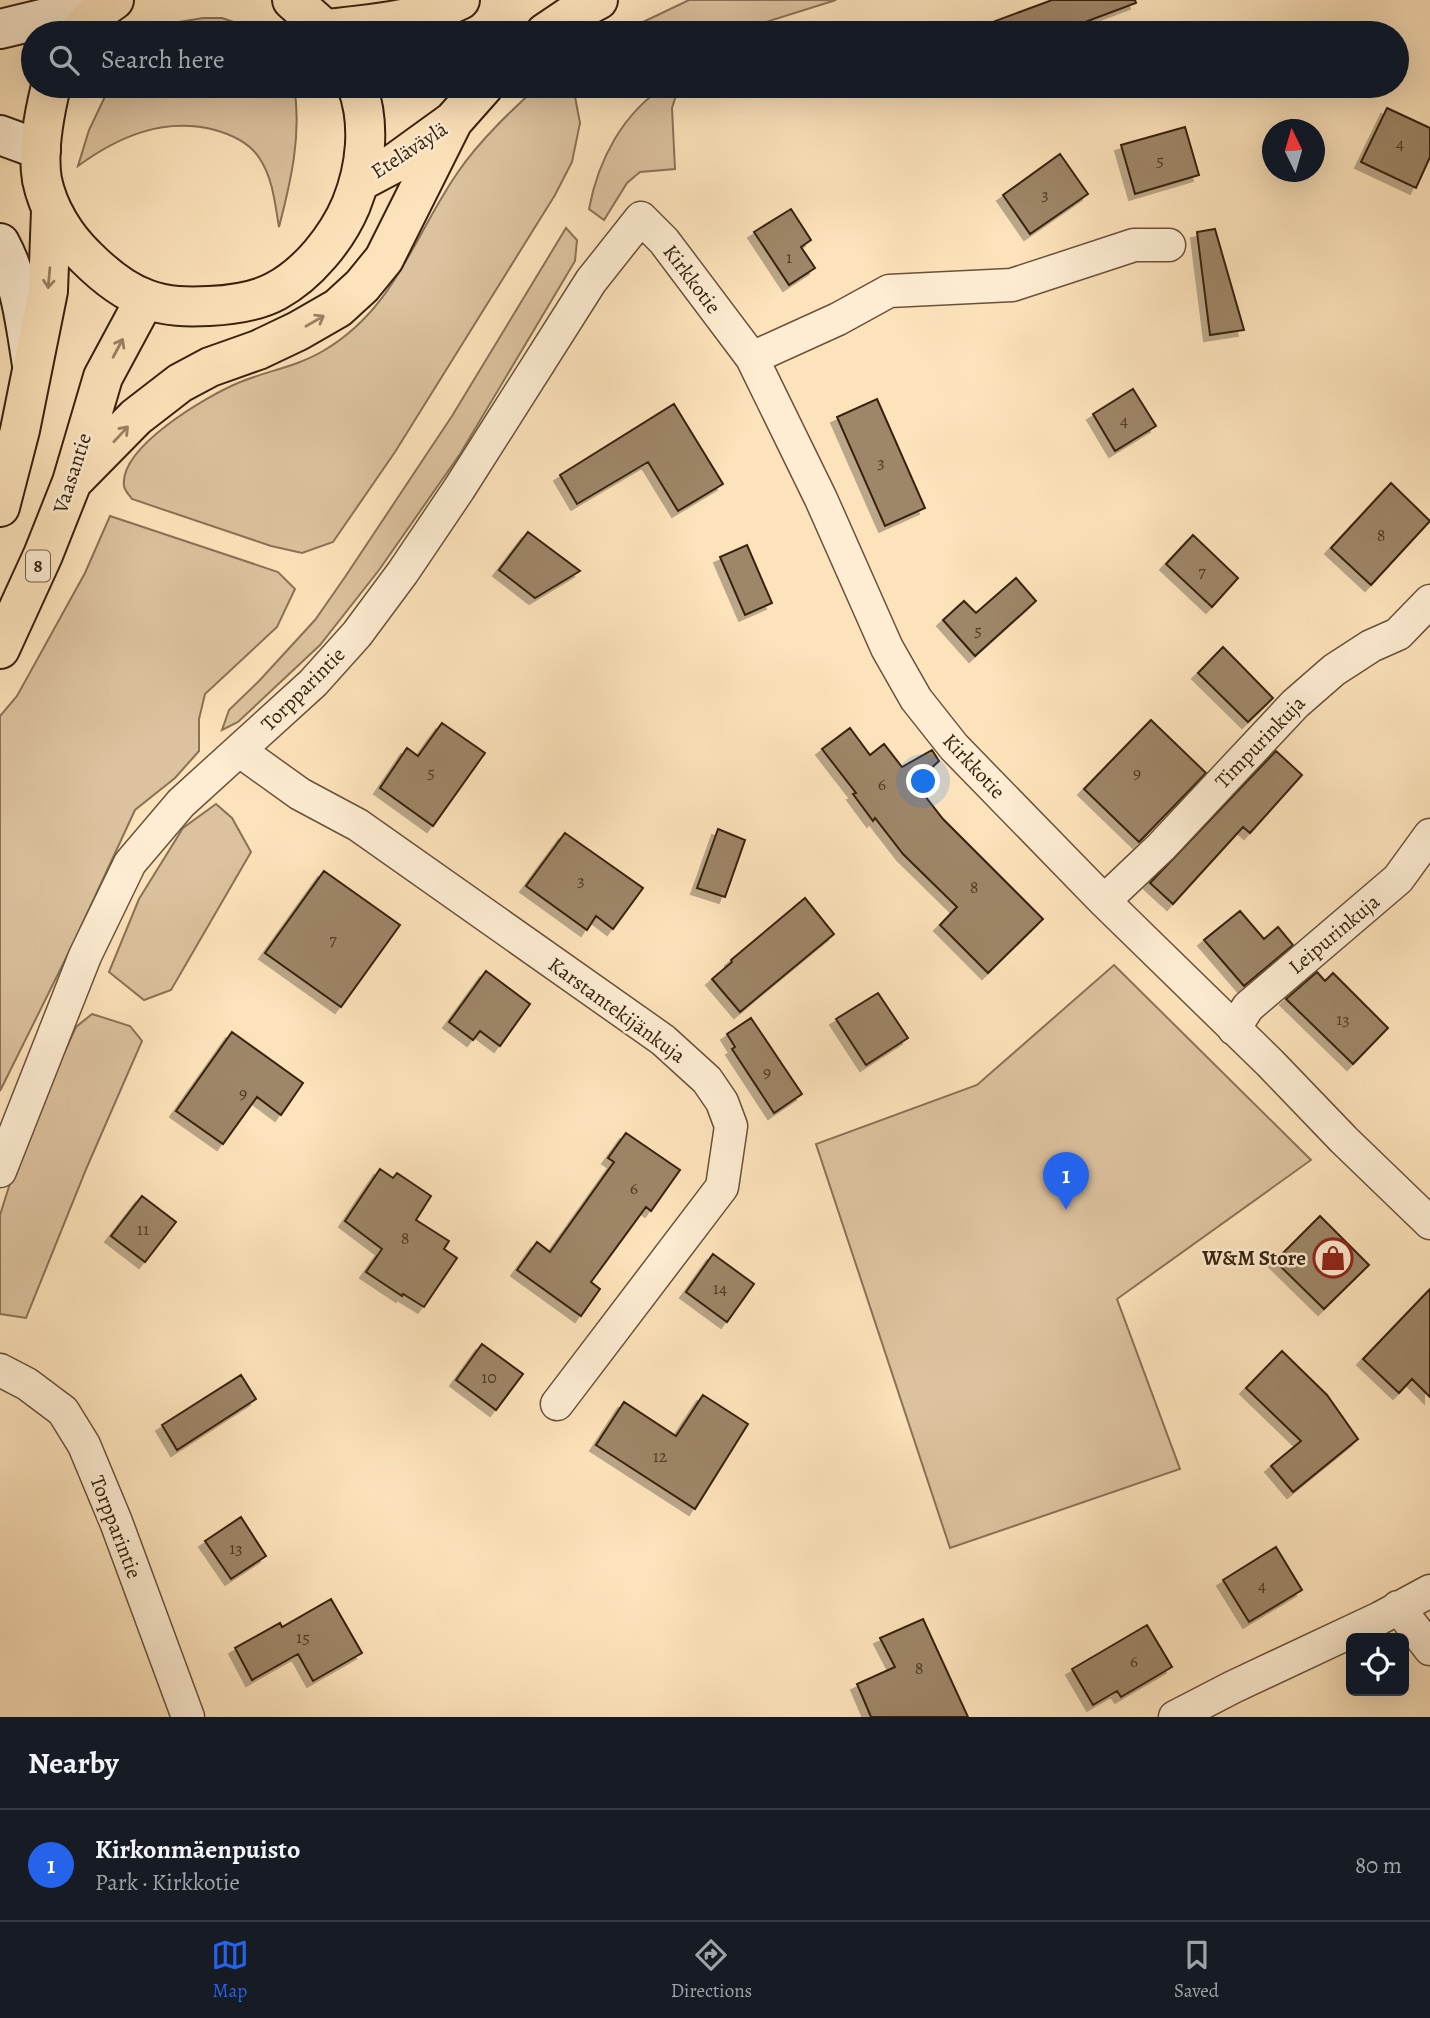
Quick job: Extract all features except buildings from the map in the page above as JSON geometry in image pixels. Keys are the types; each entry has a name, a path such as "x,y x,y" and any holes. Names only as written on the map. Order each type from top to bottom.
{"highway":[{"path":"292,0 316,21"},
{"path":"398,21 442,9 460,0"},
{"path":"563,21 598,0"},
{"path":"49,98 41,150 42,179 51,210 76,248 115,283 145,299 192,307 249,301 275,292 297,277 317,257 344,222 361,181 365,150 359,98"},
{"name":"Eteläväylä","path":"361,181 395,163 453,121 473,98"},
{"path":"72,482 136,417 180,383 210,367 258,350 298,331 338,308 362,286 384,259 453,121"},
{"path":"0,508 48,291 51,210"},
{"name":"Vaasantie","path":"0,649 43,555 72,482 103,377 145,299"}],"main road":[{"path":"33,21 97,15"},
{"path":"0,29 21,24"},
{"path":"0,135 41,150"},
{"path":"0,243 13,268 22,299 33,366"}],"street":[{"name":"Kirkkotie","path":"641,218 664,241 752,358 821,499 887,648 916,699 954,747 1104,901 1430,1223"},
{"name":"Torpparintie","path":"0,1171 85,956 130,863 181,803 313,683 357,634 452,499 591,281 641,218"},
{"path":"752,358 838,319 889,291 1012,285 1134,245 1170,245"},
{"name":"Timpurinkuja","path":"1104,901 1161,847 1295,704 1334,670 1371,646 1398,634 1430,601"},
{"name":"Karstantekijänkuja","path":"240,751 300,794 358,825 663,1040 707,1080 722,1102 731,1126 722,1187 557,1404"},
{"name":"Leipurinkuja","path":"1234,1029 1248,1007 1398,879 1430,835"},
{"name":"Torpparintie","path":"0,1370 27,1384 63,1411 83,1445 116,1522 187,1717"},
{"path":"1175,1717 1430,1591"},
{"path":"1398,1607 1430,1649"}],"shaded area":[{"path":"689,0 836,0 769,21 645,21"},
{"path":"222,18 231,21 185,21"},
{"path":"104,98 295,98 296,139 279,227 271,183 264,167 256,153 235,137 196,127 160,128 126,138 78,166 89,130"},
{"path":"526,98 575,98 580,123 572,162 555,195 395,452 333,542 302,553 271,546 132,499 124,486 126,471 135,455 168,425 224,390 323,351 348,334 368,314 401,270 458,172 496,127"},
{"path":"649,98 675,98 672,108 675,169 640,172 627,183 604,220 589,209 593,191 615,139"},
{"path":"566,228 577,240 575,261 460,454 379,570 320,645 238,722 222,730 229,710 315,620 345,577 452,416"},
{"path":"110,516 278,572 295,589 277,627 205,694 199,719 199,751 175,778 135,810 72,946 0,1091 0,716 17,696 85,573"},
{"path":"216,804 232,818 251,852 171,990 144,1000 109,972 139,899 183,828"},
{"path":"1114,965 1311,1160 1117,1299 1180,1469 950,1548 816,1144 977,1085"},
{"path":"92,1014 130,1026 142,1041 26,1318 0,1314 0,1215 23,1142 76,1027"}],"place":[{"name":"Kirkonmäenpuisto","path":"1066,1210"},
{"name":"W&M Store","path":"1333,1258"}]}
